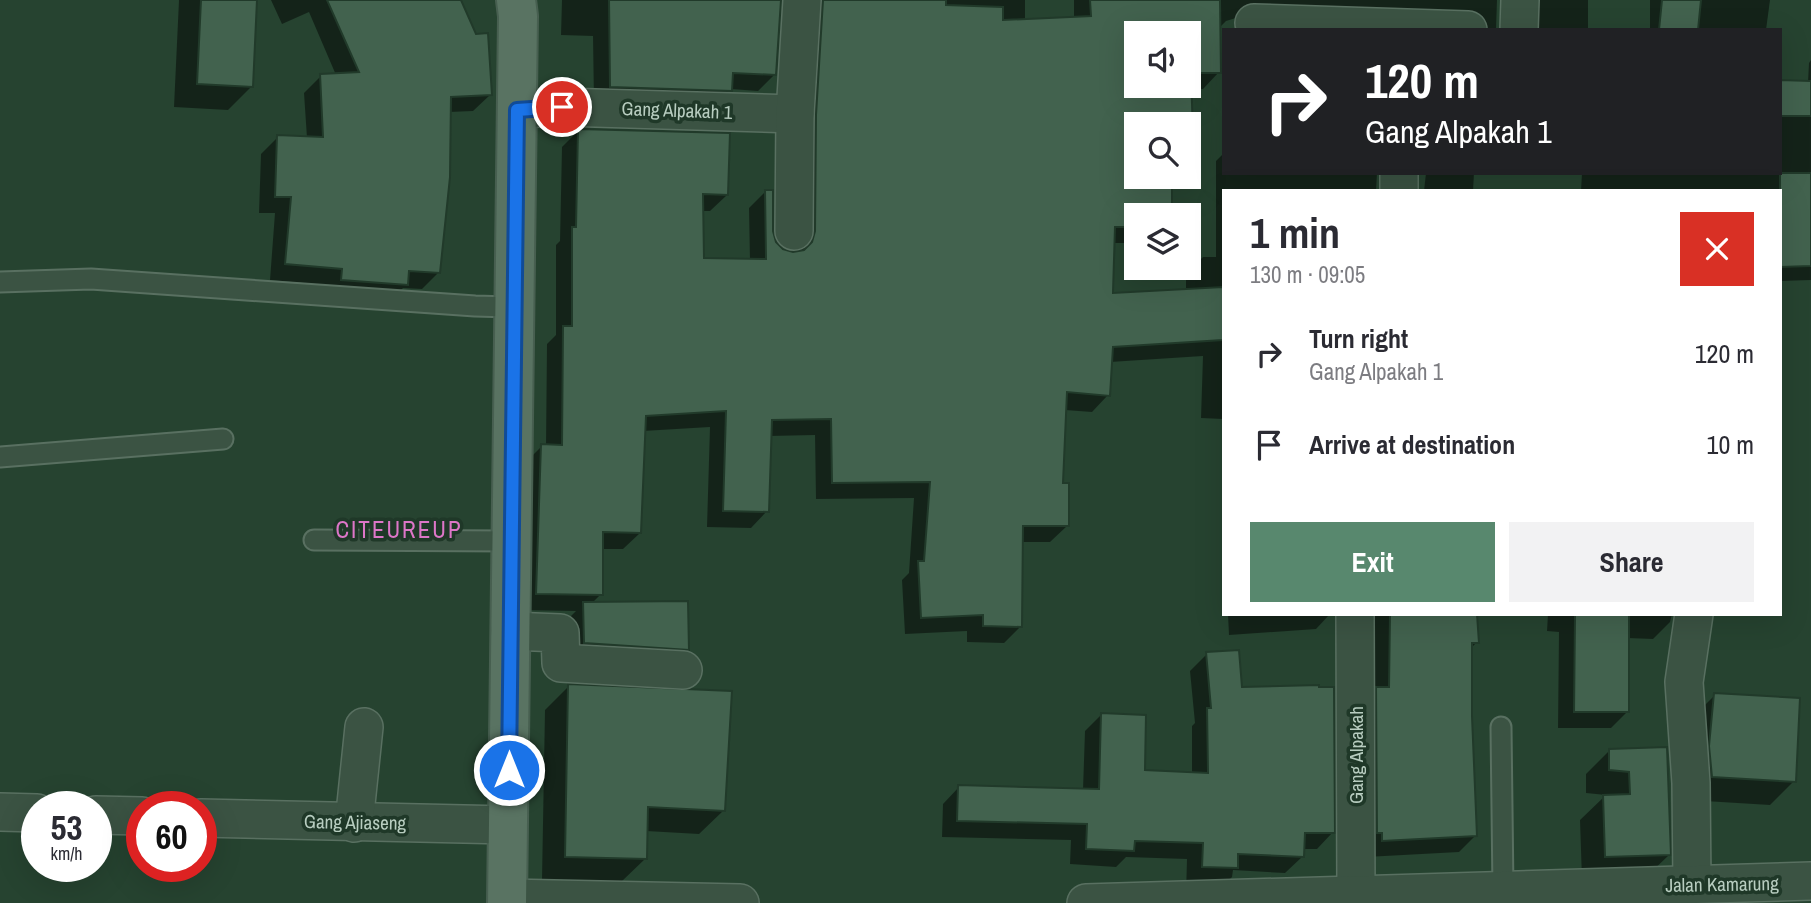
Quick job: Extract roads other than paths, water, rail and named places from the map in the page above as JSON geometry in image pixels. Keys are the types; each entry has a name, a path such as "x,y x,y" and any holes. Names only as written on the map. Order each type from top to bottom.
{"main road":[{"path":"507,900 518,16 516,0"}],"street":[{"path":"794,231 795,114 802,0"},
{"path":"1520,0 1520,28"},
{"path":"1254,18 1432,28"},
{"name":"Gang Alpakah 1","path":"517,110 562,107 795,114"},
{"name":"Gang Alpakah","path":"1355,616 1356,896"},
{"path":"1692,884 1691,783 1684,682 1694,616"},
{"path":"510,631 560,633 561,663 683,670"},
{"path":"354,823 364,727"},
{"path":"0,811 21,812"},
{"name":"Gang Ajiaseng","path":"217,819 508,825"},
{"name":"Jalan Kamarung","path":"1086,903 1503,890 1580,896 1692,884 1811,881"},
{"path":"507,900 740,903"}],"lane":[{"path":"0,282 91,279 514,307"},
{"path":"0,457 223,439"},
{"path":"314,540 511,541"},
{"path":"1500,727 1503,890"}],"district":[{"name":"CITEUREUP","path":"399,529"}]}
